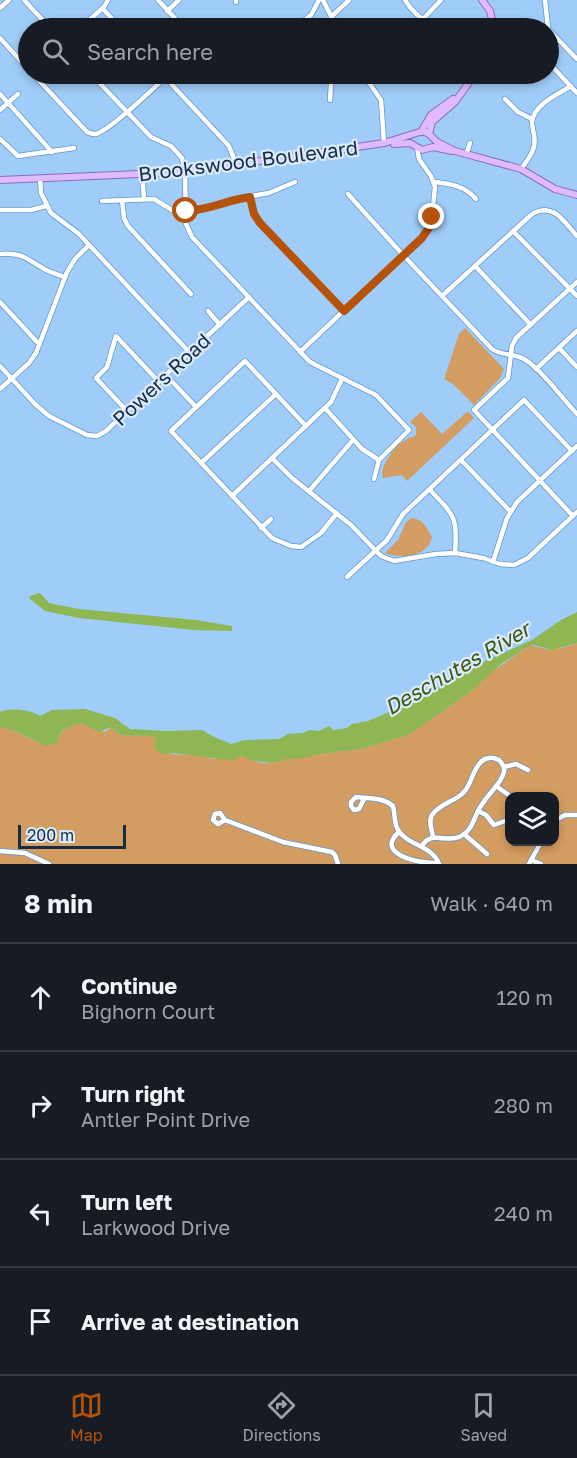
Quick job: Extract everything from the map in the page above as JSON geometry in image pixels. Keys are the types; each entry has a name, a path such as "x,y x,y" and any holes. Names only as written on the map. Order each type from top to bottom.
{"main road":[{"path":"482,0 492,18"},
{"path":"468,84 459,96 432,122 428,148 455,152 521,169 555,189 577,195"},
{"path":"416,146 414,139 430,115 459,96"},
{"path":"419,133 431,136 455,152"},
{"name":"Brookswood Boulevard","path":"0,180 186,172 386,143 419,133"},
{"name":"Brookswood Boulevard","path":"386,143 428,148"}],"street":[{"path":"0,8 9,0"},
{"path":"24,0 41,18"},
{"path":"91,18 108,0"},
{"path":"158,0 175,18"},
{"path":"168,11 179,0"},
{"path":"307,18 319,0"},
{"path":"323,0 332,17 349,0"},
{"path":"405,0 410,8 422,18"},
{"path":"424,18 441,0"},
{"path":"545,0 547,18"},
{"path":"102,8 112,18"},
{"path":"0,38 18,58"},
{"path":"559,40 577,59"},
{"path":"559,73 577,93"},
{"path":"42,84 87,132 93,134 99,133 127,112 157,84"},
{"path":"100,84 151,137 176,150 182,158 186,172 186,224 189,233 315,367 376,395 409,430 379,460 374,479"},
{"path":"174,84 229,146 236,164"},
{"path":"330,100 331,84"},
{"path":"371,84 381,100 386,143"},
{"path":"521,169 535,146 532,119 544,103 571,86"},
{"path":"0,110 18,93"},
{"path":"0,94 52,152"},
{"path":"505,99 518,112 532,119"},
{"path":"0,139 17,156 74,148"},
{"path":"466,156 470,143"},
{"path":"300,352 422,238 430,226 435,182 419,159 416,146"},
{"path":"424,166 423,156 428,148"},
{"path":"142,174 144,199"},
{"path":"40,178 41,193 46,206 56,218 89,245 190,353"},
{"path":"102,201 156,199 169,210 186,211 206,209 229,200 269,194 295,182"},
{"path":"435,182 466,189 476,200"},
{"path":"348,194 492,349 502,354 523,358 577,414"},
{"path":"250,197 254,214 260,223 344,311"},
{"path":"122,200 124,218 128,226 191,294"},
{"path":"0,210 31,210 46,206"},
{"path":"442,296 532,214 544,209 555,213 577,236"},
{"path":"513,231 577,296"},
{"path":"0,389 33,358 65,277 75,259 89,245"},
{"path":"0,254 11,253 25,256 48,271 65,277"},
{"path":"475,266 531,325"},
{"path":"272,458 351,525 385,559 394,561 455,553 477,556 509,566 524,561 575,514 540,481 474,410 508,378 512,346 516,338 577,282"},
{"name":"Powers Road","path":"0,366 49,416 87,435 102,434 249,297"},
{"path":"0,302 39,344"},
{"path":"208,311 220,325"},
{"path":"536,369 577,331"},
{"path":"127,411 96,378 107,367 116,336 159,382"},
{"path":"559,348 577,367"},
{"path":"306,426 245,361 171,431 272,538 291,546 301,547 321,533 337,513"},
{"path":"166,375 196,408"},
{"path":"232,496 325,408 334,398 342,379"},
{"path":"201,463 276,393"},
{"path":"347,577 391,536 404,514 524,400 572,452"},
{"path":"325,408 353,440 368,454 379,460"},
{"path":"309,491 353,440"},
{"path":"493,562 510,512 577,447"},
{"path":"461,460 510,512"},
{"path":"430,490 454,517 457,531 455,553"},
{"path":"261,528 271,519"},
{"path":"422,846 425,841 433,837 453,839 469,830 478,811 504,774 504,767 499,760 487,758 480,763 464,792 440,807 431,816 433,837"},
{"path":"504,767 516,764 528,770"},
{"path":"496,786 505,792"},
{"path":"364,799 380,799 391,804 399,832 431,852 439,863"},
{"path":"478,811 486,814 494,825 505,821"},
{"path":"559,819 565,815 577,815"},
{"path":"225,820 283,842 332,852 338,864"},
{"path":"399,832 393,838 392,843 393,850 399,855 423,864 439,863"},
{"path":"464,834 487,854"},
{"path":"539,846 530,862 541,864"},
{"path":"0,851 25,853 49,864"}],"shaded area":[{"path":"465,328 504,369 500,378 474,405 453,384 444,379 459,334"},
{"path":"468,411 474,418 407,481 402,475 383,478 382,473 386,462 394,450 408,438 416,435 416,427 410,422 421,412 442,434"},
{"path":"412,518 419,520 426,527 432,537 429,544 425,549 413,555 399,556 385,553 398,540 406,522"},
{"path":"40,593 49,603 79,609 196,620 232,626 232,631 194,630 79,618 45,611 29,598"},
{"path":"577,612 577,643 552,650 534,645 529,646 501,664 469,693 408,735 360,749 272,763 254,761 240,756 234,760 226,760 175,753 163,754 155,749 156,738 120,735 111,727 99,732 81,723 65,728 60,733 57,743 46,746 15,731 0,727 0,712 4,710 32,712 40,716 52,710 85,709 115,718 130,729 202,730 231,744 245,740 279,739 288,734 303,733 309,730 319,731 329,726 333,730 347,728 352,724 368,721 415,701 470,668 532,640"},
{"path":"577,643 577,864 0,864 0,727 15,731 37,742 57,743 63,731 80,723 105,732 111,727 120,735 156,738 170,754 197,755 213,759 240,756 261,763 272,763 360,749 408,735 469,693 490,673 529,646 545,649 561,648"}],"route":[{"path":"186,211 206,209 229,200 250,197 254,214 260,223 344,311 422,238 430,226 432,217"}],"water label":[{"name":"Deschutes River","path":"457,668"}]}
